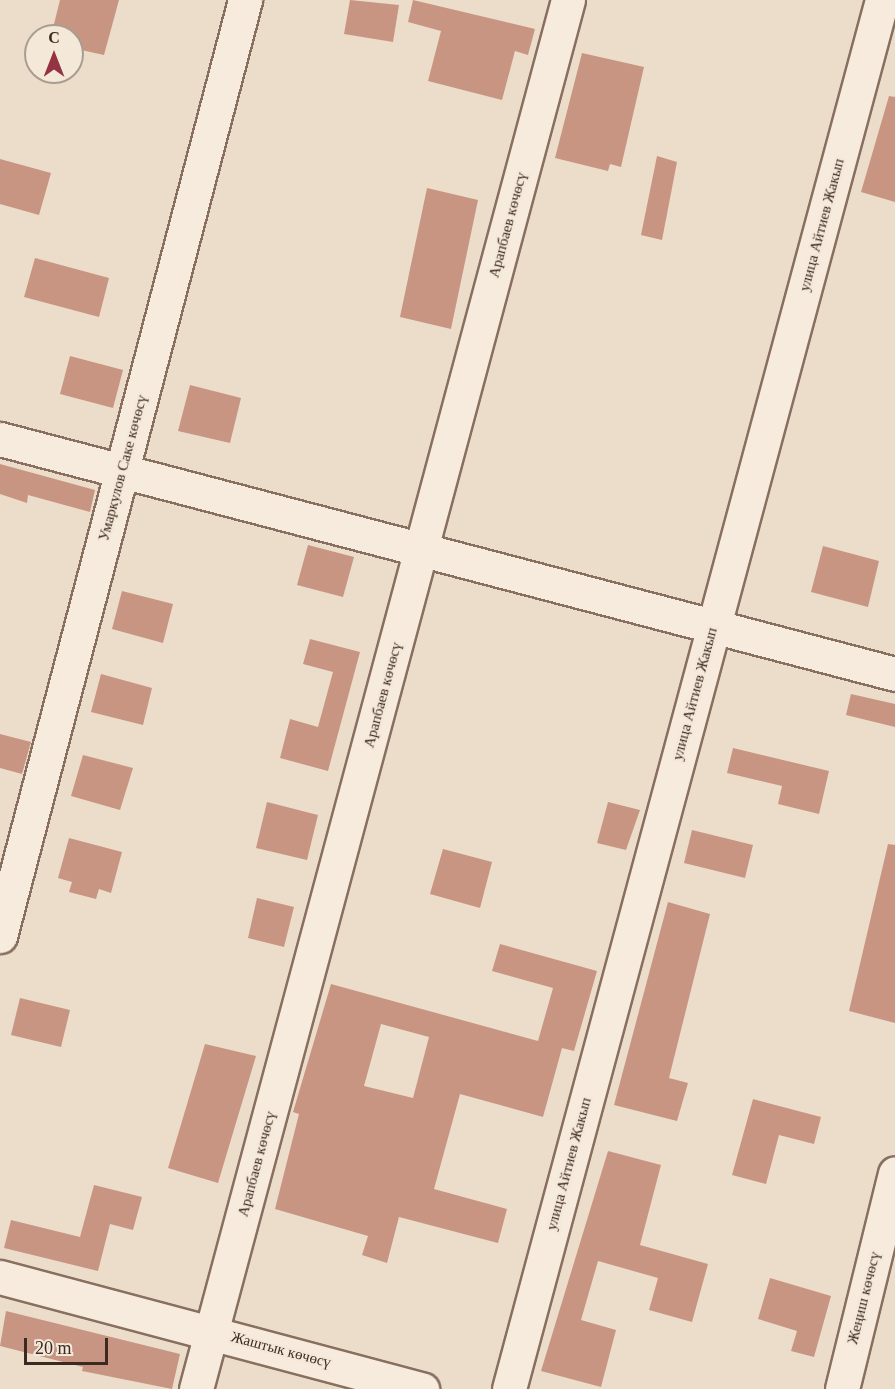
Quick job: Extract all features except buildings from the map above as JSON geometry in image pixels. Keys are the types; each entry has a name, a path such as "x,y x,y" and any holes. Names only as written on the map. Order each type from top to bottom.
{"street":[{"name":"Умаркулов Саке көчөсү","path":"0,936 245,0"},
{"name":"Арапбаев көчөсү","path":"196,1389 568,0"},
{"name":"улица Айтиев Жакып","path":"509,1389 882,0"},
{"path":"887,0 895,1"},
{"path":"0,439 895,674"},
{"name":"Жеңиш көчөсү","path":"842,1389 895,1173"},
{"name":"Жаштык көчөсү","path":"0,1277 212,1331 423,1389"}]}
